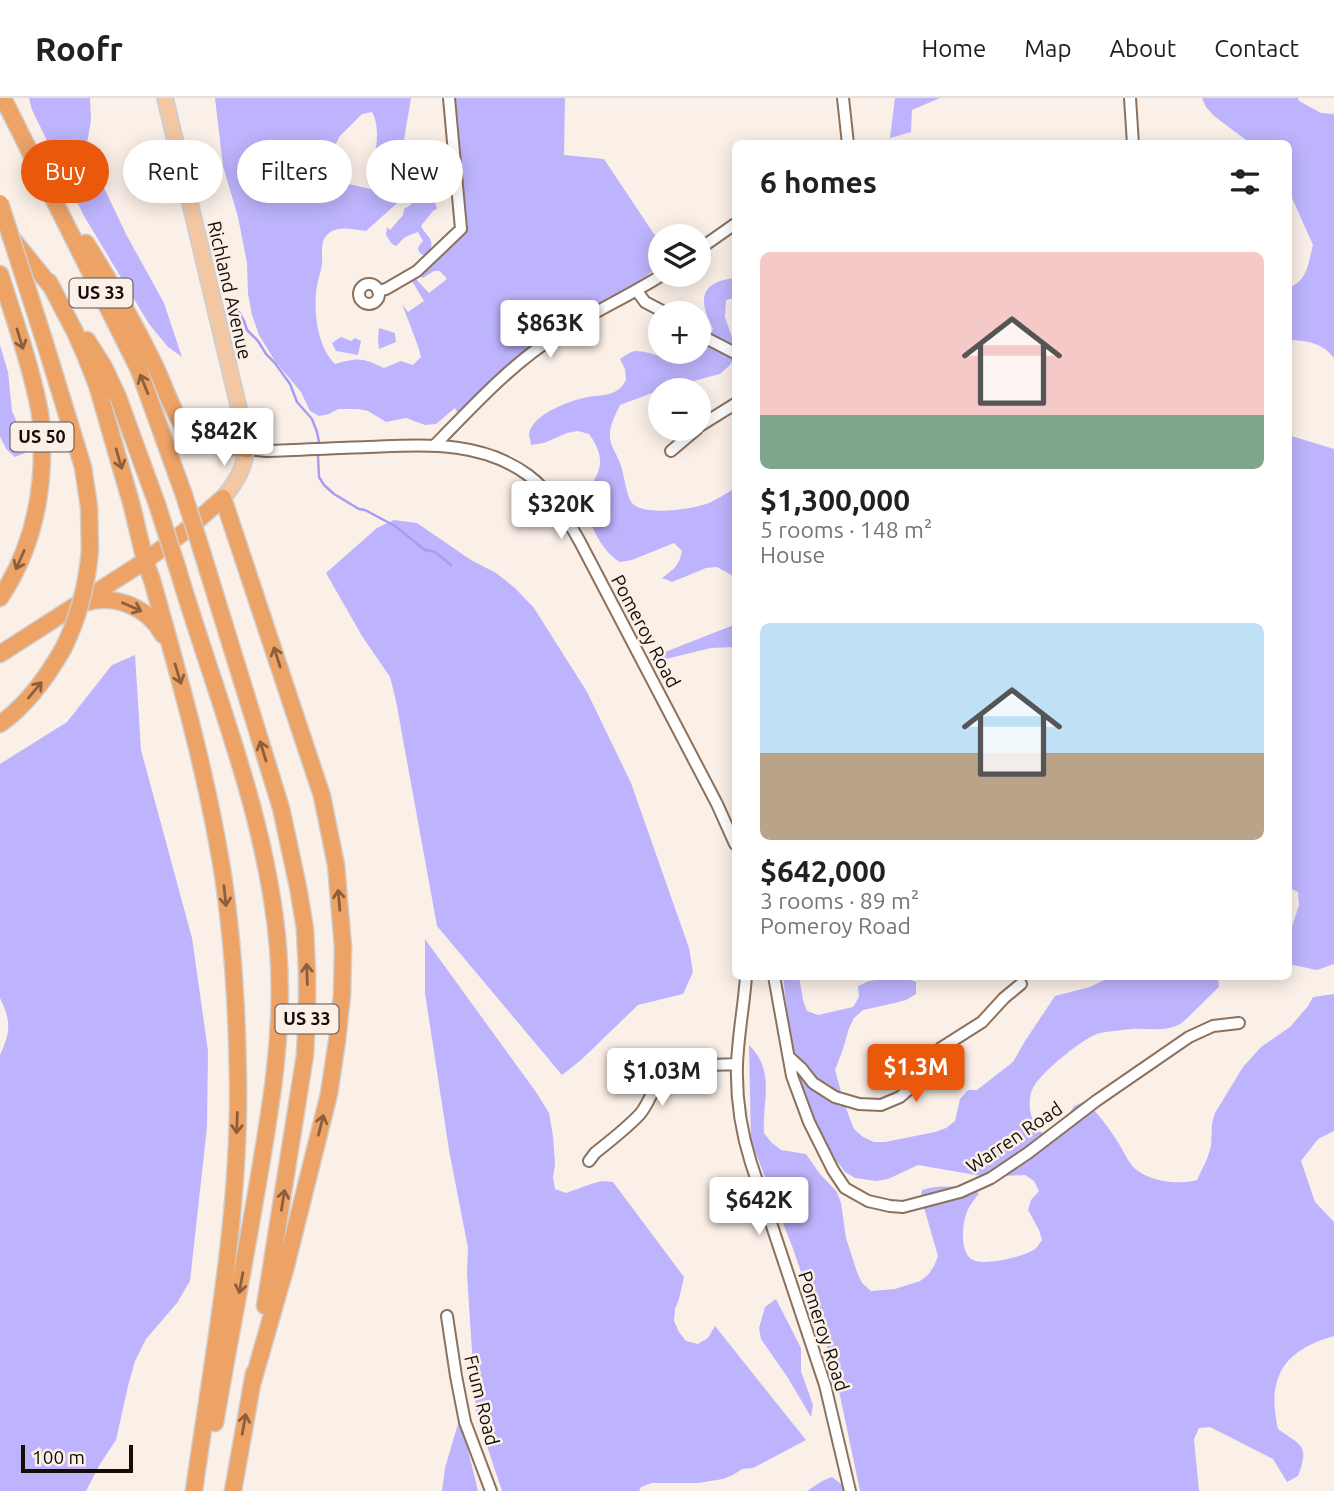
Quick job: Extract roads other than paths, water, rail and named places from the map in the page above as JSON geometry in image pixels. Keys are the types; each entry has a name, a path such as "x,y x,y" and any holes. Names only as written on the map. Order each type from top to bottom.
{"highway":[{"name":"US 33","path":"3,98 139,370 184,495 281,808 305,929 305,1055 278,1234 233,1491"},
{"path":"20,134 105,274 155,365 182,424 202,442 247,449"},
{"name":"US 50","path":"0,203 83,467 89,507 90,550 88,574 80,608 63,649 33,694 0,724"},
{"name":"US 33","path":"0,223 49,282 83,332 118,397 157,504 250,797 274,910 279,969 279,1039 275,1079 204,1491"},
{"name":"US 50","path":"0,274 40,410 42,436 42,467 33,531 7,589 0,598"},
{"path":"49,282 75,332 93,376 114,442 145,561 187,703 222,871 235,1002 238,1082 235,1164 223,1299 194,1491"},
{"path":"0,654 145,561 223,498 322,796 336,865 343,947 342,995 328,1094 286,1266 253,1381"},
{"path":"75,606 91,601 131,605 149,616 171,649"}],"main road":[{"name":"Richland Avenue","path":"165,98 247,449"},
{"path":"223,498 242,472 247,449"}],"street":[{"path":"379,291 416,271 461,229 449,98"},
{"path":"843,98 848,140"},
{"path":"1130,98 1133,140"},
{"path":"711,241 732,226"},
{"path":"435,445 514,366 559,334 648,284"},
{"path":"637,291 648,304"},
{"path":"711,341 732,351"},
{"path":"711,419 732,406"},
{"path":"671,451 682,441"},
{"name":"Pomeroy Road","path":"247,449 267,451 435,445 469,449 505,461 530,476 555,502 570,525 732,837"},
{"name":"Pomeroy Road","path":"746,980 737,1064 739,1111 745,1144 825,1385 850,1491"},
{"name":"Warren Road","path":"775,980 800,1099 833,1170 845,1188 868,1201 903,1207 960,1192 990,1178 1173,1047 1204,1029 1239,1023"},
{"path":"789,1057 813,1083 835,1097 859,1104 881,1105 900,1097 915,1084 923,1067 941,1048 982,1022 1021,984"},
{"path":"589,1161 594,1153 639,1115 657,1083 664,1076 676,1070 737,1064"},
{"name":"Frum Road","path":"447,1316 465,1422 491,1491"}],"waterway":[{"path":"238,310 247,330 275,363 290,384 297,402 312,419 319,442"},
{"path":"318,456 319,477 334,494 395,526 425,550 435,552 451,565"}]}
